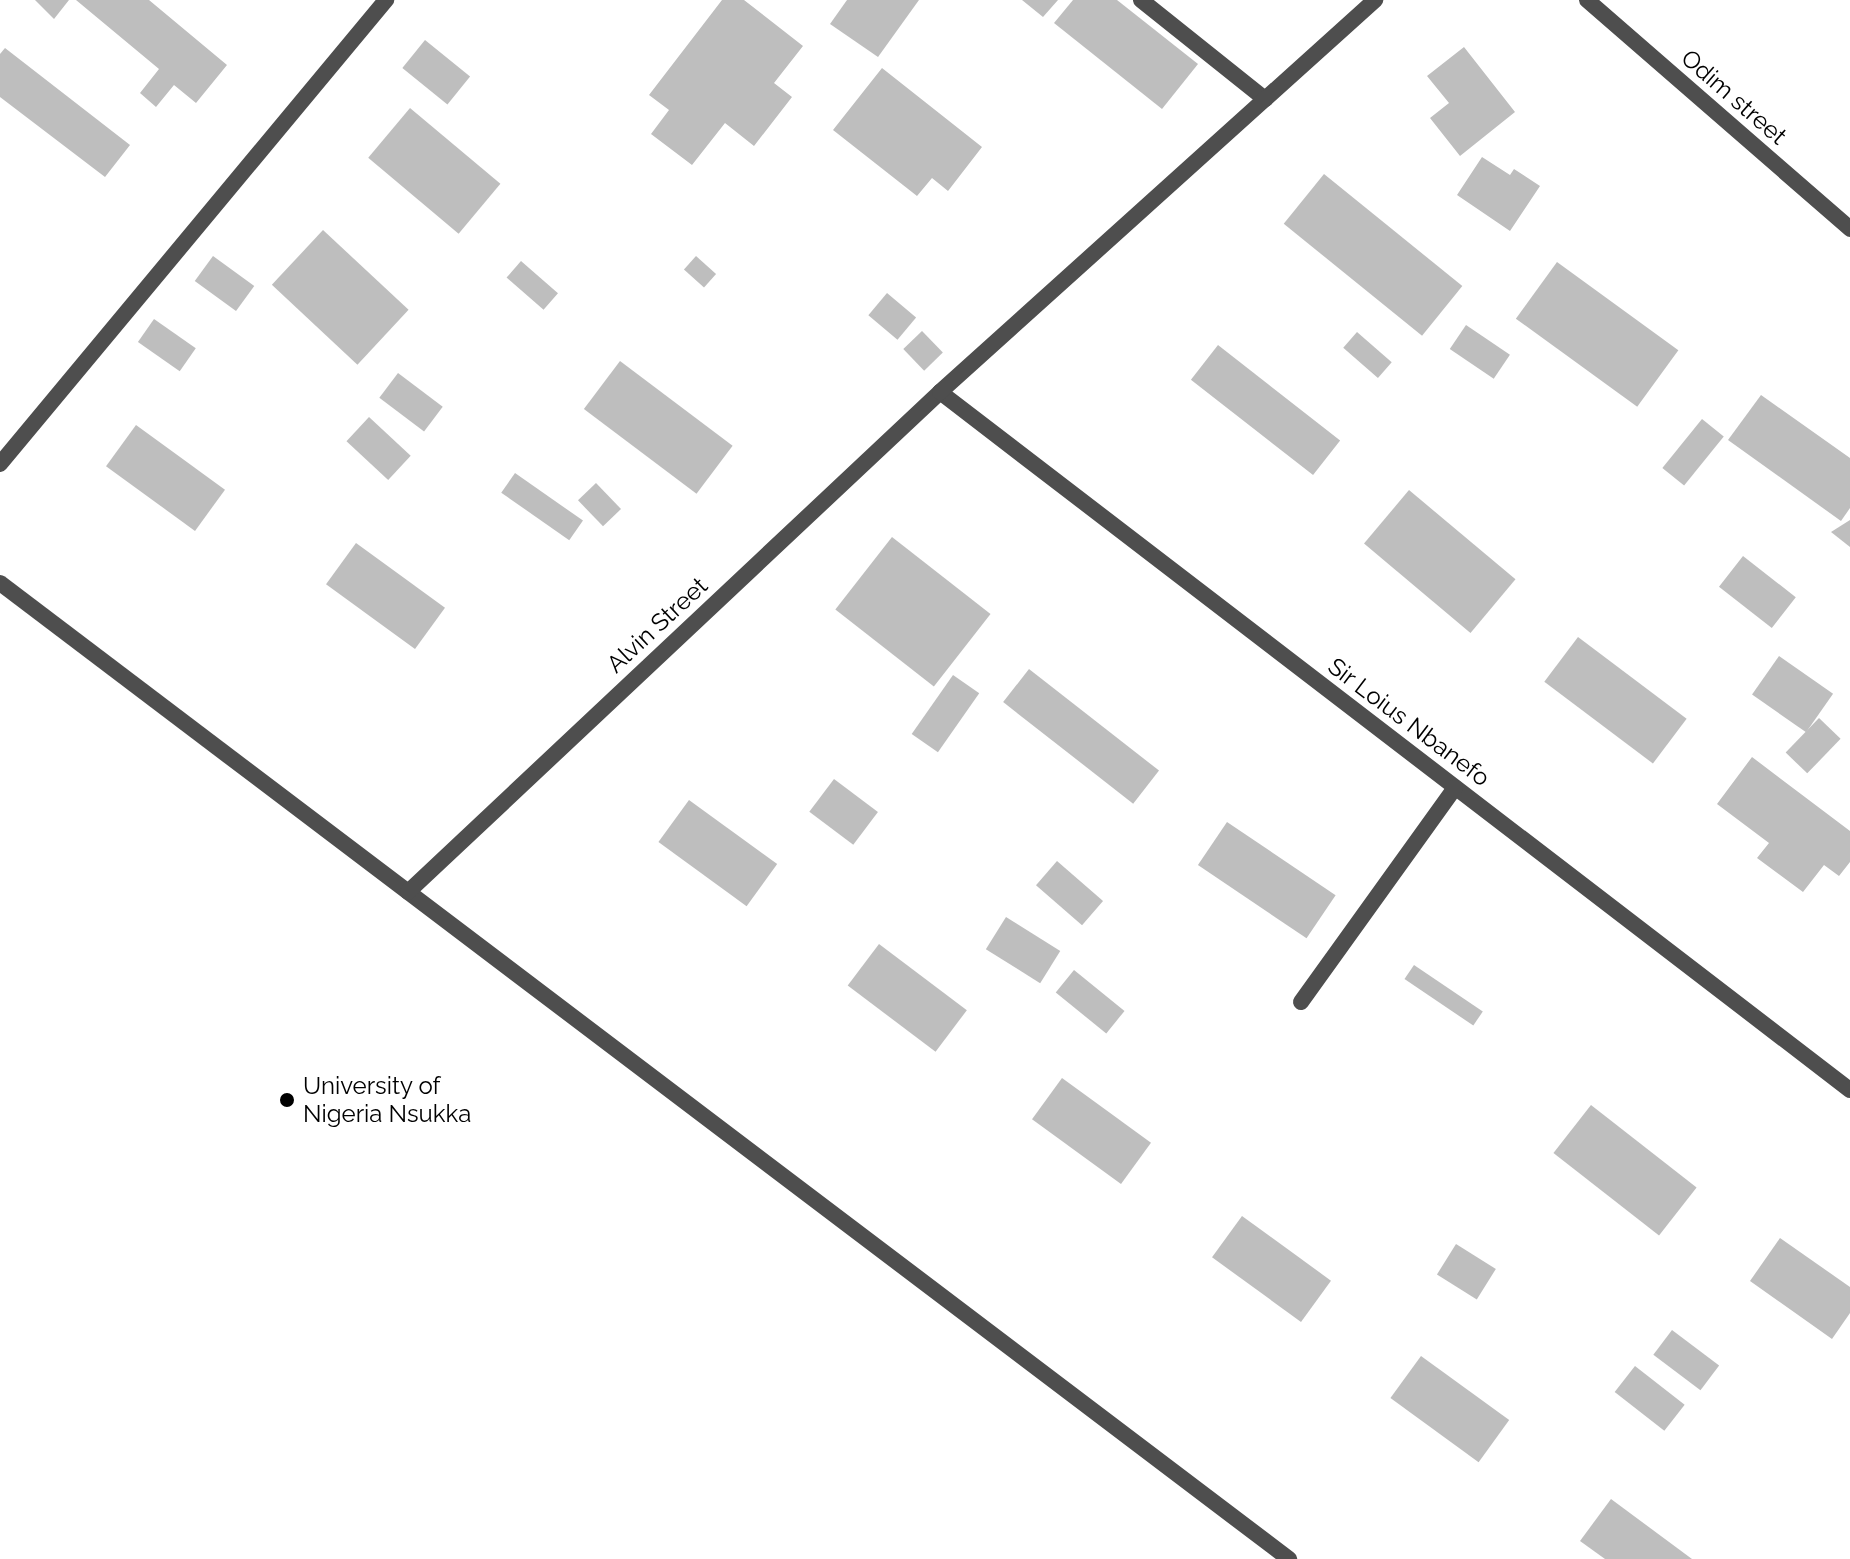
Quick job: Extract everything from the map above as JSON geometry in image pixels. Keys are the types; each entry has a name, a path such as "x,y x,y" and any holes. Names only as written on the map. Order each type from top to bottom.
{"street":[{"path":"0,464 386,0"},
{"path":"1141,0 1265,99"},
{"name":"Alvin Street","path":"408,892 940,392 1375,0"},
{"name":"Odim street","path":"1587,0 1850,229"},
{"name":"Sir Loius Nbanefo","path":"940,392 1850,1090"},
{"path":"0,583 1289,1559"},
{"path":"1301,1002 1455,788"}],"building":[{"path":"35,0 69,0 54,19"},
{"path":"76,0 149,0 227,65 196,103 174,85 156,107 140,93 159,69"},
{"path":"722,0 744,0 803,46 774,83 792,97 754,146 725,123 692,165 651,134 669,110 649,95"},
{"path":"847,0 919,0 878,57 830,24"},
{"path":"1022,0 1058,0 1043,17"},
{"path":"1073,0 1117,0 1198,64 1162,109 1054,23"},
{"path":"425,40 470,77 447,104 402,68"},
{"path":"1464,47 1515,112 1460,156 1430,118 1449,103 1427,76"},
{"path":"5,48 130,145 105,177 0,97 0,54"},
{"path":"882,68 982,147 948,191 932,178 917,196 833,130"},
{"path":"410,108 500,184 459,234 368,158"},
{"path":"1482,157 1510,175 1514,169 1540,186 1510,231 1457,195"},
{"path":"1324,174 1462,286 1422,336 1284,224"},
{"path":"323,230 409,310 357,365 272,285"},
{"path":"213,256 254,286 236,311 195,281"},
{"path":"696,256 716,274 704,287 684,269"},
{"path":"521,261 558,293 544,310 507,278"},
{"path":"1557,262 1678,350 1637,407 1516,319"},
{"path":"887,293 916,317 897,340 868,315"},
{"path":"154,319 196,348 180,371 138,342"},
{"path":"1466,325 1510,355 1494,379 1450,349"},
{"path":"922,331 943,353 924,371 903,349"},
{"path":"1357,332 1392,362 1378,378 1343,348"},
{"path":"1218,345 1340,440 1313,475 1191,380"},
{"path":"620,361 733,446 696,494 584,409"},
{"path":"398,373 443,407 424,431 379,398"},
{"path":"1761,395 1850,458 1850,508 1841,521 1728,440"},
{"path":"369,417 411,456 388,480 346,441"},
{"path":"1702,419 1724,437 1684,486 1662,468"},
{"path":"136,425 225,490 195,531 106,466"},
{"path":"515,473 583,521 569,540 501,493"},
{"path":"596,483 621,509 603,526 578,500"},
{"path":"1409,490 1515,579 1470,633 1364,544"},
{"path":"1850,520 1850,547 1831,532"},
{"path":"892,537 991,614 934,686 835,609"},
{"path":"356,543 445,608 415,649 326,584"},
{"path":"1743,556 1796,597 1772,628 1719,587"},
{"path":"1578,637 1687,719 1653,764 1544,682"},
{"path":"1779,656 1833,694 1806,732 1752,695"},
{"path":"1029,669 1159,771 1133,804 1003,702"},
{"path":"953,675 979,693 938,752 912,734"},
{"path":"1819,718 1841,739 1807,773 1786,753"},
{"path":"1752,757 1850,831 1850,862 1839,876 1824,865 1803,892 1757,858 1769,843 1717,804"},
{"path":"834,779 878,812 853,845 809,812"},
{"path":"689,800 777,864 747,906 658,842"},
{"path":"1227,822 1336,895 1307,938 1198,865"},
{"path":"1057,861 1103,901 1082,925 1036,885"},
{"path":"1006,917 1060,951 1040,983 986,949"},
{"path":"879,944 967,1010 936,1052 848,986"},
{"path":"1414,965 1483,1011 1473,1026 1404,979"},
{"path":"1074,970 1125,1011 1106,1033 1056,993"},
{"path":"1062,1078 1151,1143 1121,1184 1032,1119"},
{"path":"1591,1105 1697,1187 1659,1236 1553,1153"},
{"path":"1242,1216 1331,1281 1301,1322 1212,1257"},
{"path":"1780,1238 1850,1287 1850,1313 1832,1339 1750,1281"},
{"path":"1456,1244 1496,1269 1477,1299 1437,1275"},
{"path":"1672,1330 1719,1366 1700,1390 1653,1355"},
{"path":"1421,1356 1509,1420 1479,1462 1390,1398"},
{"path":"1635,1366 1685,1405 1664,1431 1615,1392"},
{"path":"1611,1499 1692,1559 1605,1559 1580,1541"}],"place":[{"name":"University of Nigeria Nsukka","path":"287,1100"}]}
